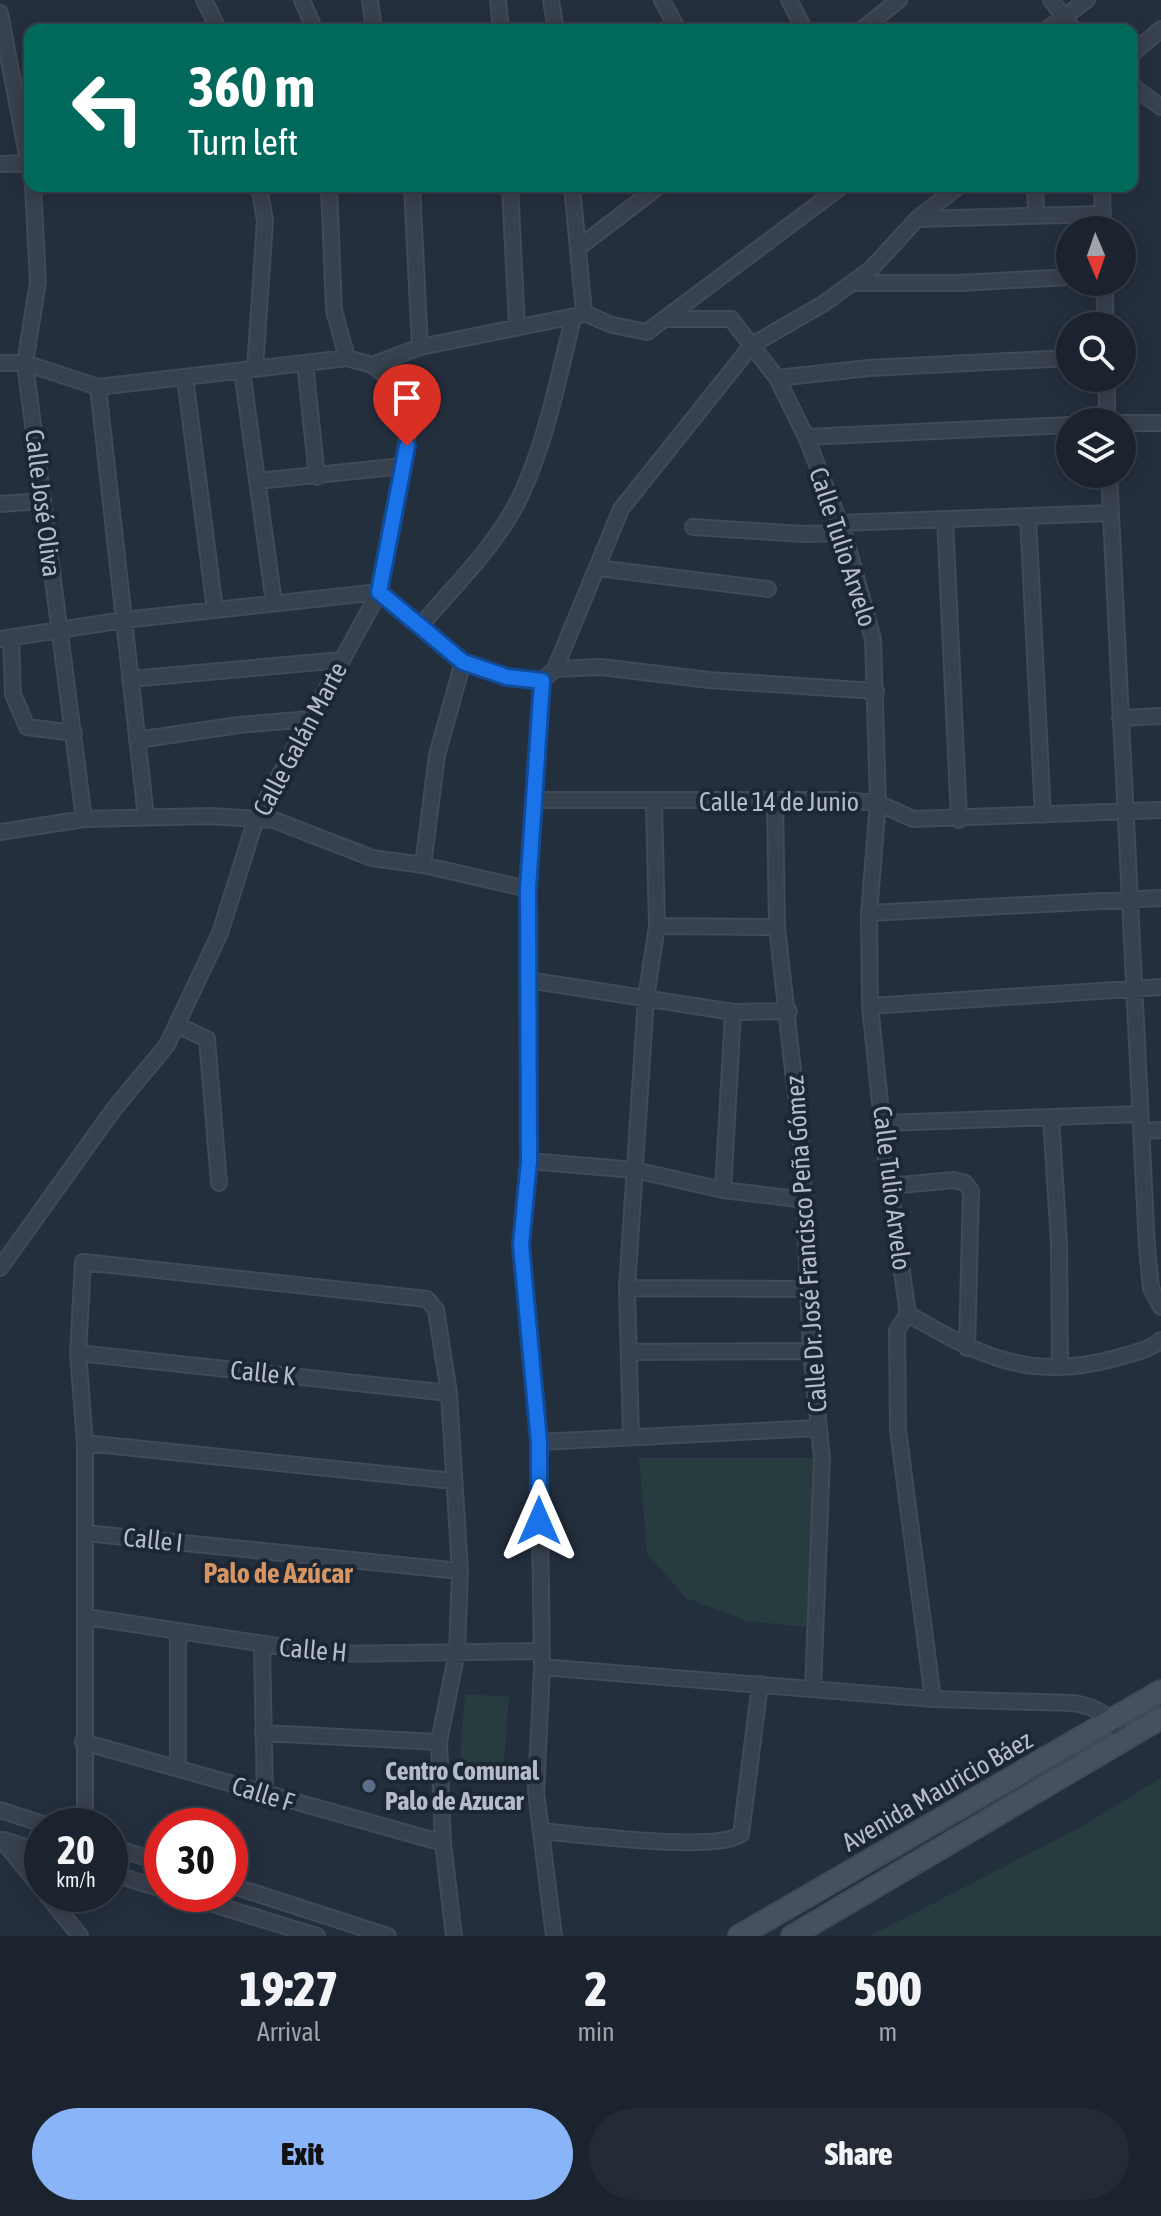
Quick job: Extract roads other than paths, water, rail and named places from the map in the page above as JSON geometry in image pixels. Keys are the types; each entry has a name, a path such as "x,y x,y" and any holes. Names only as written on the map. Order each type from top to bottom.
{"main road":[{"name":"Avenida Mauricio Báez","path":"739,1936 1161,1691"},
{"name":"Avenida Mauricio Báez","path":"792,1936 1161,1718"}],"street":[{"path":"204,0 216,24"},
{"path":"302,0 312,24"},
{"path":"370,0 373,24"},
{"path":"498,0 500,24"},
{"path":"551,0 555,24"},
{"path":"662,0 675,24"},
{"path":"789,0 802,24"},
{"path":"869,24 899,0"},
{"path":"1051,0 1069,24"},
{"path":"1054,24 1087,0"},
{"path":"0,13 23,89"},
{"path":"1138,49 1161,29"},
{"path":"1138,90 1160,104"},
{"path":"0,164 24,165"},
{"name":"Calle José Oliva","path":"33,192 38,282 25,363 84,819"},
{"path":"260,192 265,221 248,370 257,481 274,603"},
{"path":"0,363 25,363 98,387 347,358 334,310 329,192"},
{"path":"412,192 420,347"},
{"path":"510,192 517,326"},
{"path":"420,626 484,551 520,498 543,439 578,316 578,248 573,192"},
{"path":"578,248 651,192"},
{"path":"668,319 834,192"},
{"path":"554,1936 536,1792 542,1667 539,1442 521,1245 529,1161 528,889 542,681 555,669 621,509 752,345 823,304 871,269 917,219 951,192"},
{"path":"1035,192 1036,215"},
{"path":"917,219 1103,214 1102,192"},
{"path":"852,283 960,283 1056,278"},
{"name":"Calle Tulio Arvelo","path":"372,365 420,347 578,316 647,332 668,319 731,319 777,378 806,437 842,528 873,639 878,803 869,913 870,1006 889,1186 908,1314"},
{"name":"Calle Galán Marte","path":"0,1268 114,1109 167,1045 220,933 256,819 379,592 411,417 400,387 372,365 347,358"},
{"path":"777,378 869,368 1056,359"},
{"path":"305,363 317,477"},
{"path":"185,378 215,609"},
{"path":"98,387 146,817"},
{"path":"1136,423 1161,423"},
{"path":"806,437 1056,426"},
{"path":"257,481 404,466"},
{"path":"1110,488 1141,1131 1154,1247 1151,1288 1161,1307"},
{"path":"0,504 43,501"},
{"path":"693,527 842,528 945,519 1111,513"},
{"path":"1028,517 1043,815"},
{"path":"945,519 959,820"},
{"path":"597,568 768,589"},
{"path":"74,733 27,727 13,694 5,638 124,620 379,592 463,662 507,677 542,681"},
{"path":"130,679 342,660"},
{"path":"423,865 437,755 463,662"},
{"path":"555,669 601,667 709,680 876,691"},
{"path":"1120,718 1161,716"},
{"path":"137,740 239,725 310,719"},
{"name":"Calle 14 de Junio","path":"536,800 878,803 913,819 959,820 1161,810"},
{"name":"Calle Dr. José Francisco Peña Gómez","path":"775,800 777,927 789,1011 806,1200 811,1351 822,1458 813,1689"},
{"path":"631,1435 627,1288 646,998 657,926 654,803"},
{"path":"0,832 84,819 274,820 372,858 423,865 528,889"},
{"path":"869,913 1161,898"},
{"path":"657,926 777,927"},
{"path":"528,980 733,1012 789,1011"},
{"path":"870,1006 1161,987"},
{"path":"723,1190 733,1012"},
{"path":"177,1025 207,1039 219,1183"},
{"path":"883,1123 1140,1114"},
{"path":"1051,1118 1059,1242 1060,1367"},
{"path":"1141,1131 1161,1130"},
{"path":"529,1161 635,1170 723,1190 806,1200"},
{"path":"889,1186 954,1180 965,1183 971,1191 967,1348"},
{"path":"85,1808 85,1443 78,1353 83,1262 427,1299 436,1310 449,1393 460,1571 457,1652 439,1742 443,1843 454,1936"},
{"path":"627,1288 808,1289"},
{"path":"933,1699 898,1430 897,1330 908,1314 967,1348 1013,1365 1060,1367 1104,1361 1152,1348 1161,1340"},
{"path":"629,1352 811,1351"},
{"name":"Calle K","path":"78,1353 449,1393"},
{"path":"539,1442 818,1428"},
{"path":"85,1443 453,1481"},
{"name":"Calle I","path":"85,1533 460,1571"},
{"name":"Calle H","path":"87,1617 330,1654 541,1651"},
{"path":"178,1631 178,1767"},
{"path":"262,1645 265,1796"},
{"path":"542,1667 933,1699 1073,1703 1091,1706 1113,1719 1124,1739"},
{"path":"541,1831 704,1843 733,1841 741,1834 760,1684"},
{"path":"263,1733 439,1742"},
{"name":"Calle F","path":"83,1742 178,1767 265,1796 443,1843"},
{"path":"0,1810 24,1818"},
{"path":"1,1839 24,1846"},
{"path":"1,1839 24,1867"},
{"path":"248,1891 388,1936"},
{"path":"61,1912 80,1936"},
{"path":"239,1912 317,1936"}],"place":[{"name":"Centro Comunal Palo de Azucar","path":"369,1786"}],"district":[{"name":"Palo de Azúcar","path":"278,1573"}]}
